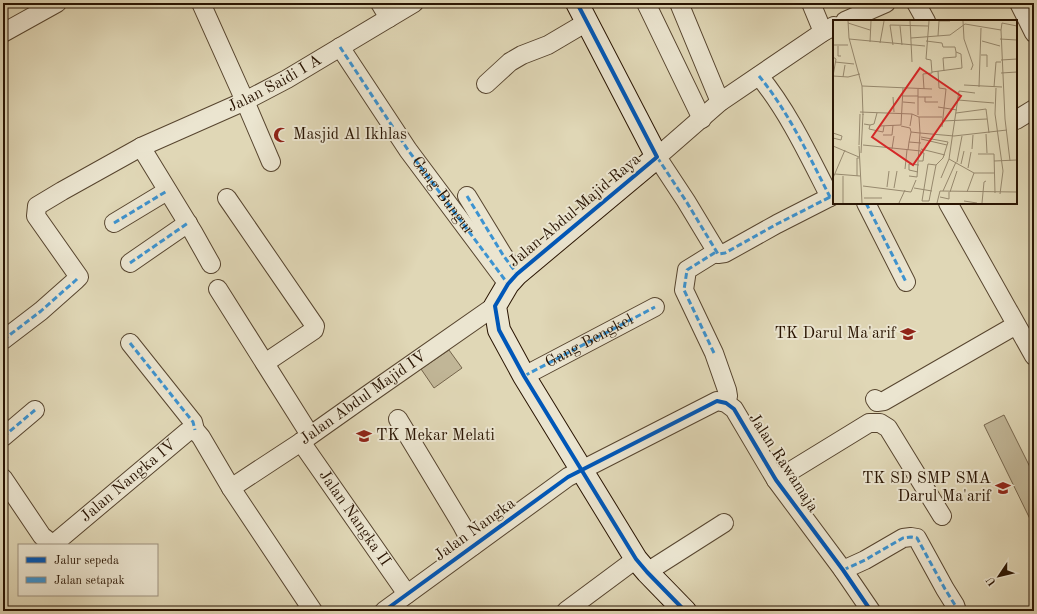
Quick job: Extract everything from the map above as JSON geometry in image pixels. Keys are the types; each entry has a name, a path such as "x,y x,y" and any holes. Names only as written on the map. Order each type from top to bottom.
{"street":[{"path":"3,33 57,3"},
{"path":"201,3 245,101 270,162"},
{"name":"Jalan Saidi I A","path":"3,340 41,311 79,277 36,216 37,206 141,147 245,101 287,79 340,47 384,10 414,3"},
{"path":"646,3 702,119"},
{"path":"679,3 720,102"},
{"path":"759,76 770,90 832,196 725,253 720,254 716,251 657,157 720,102 828,29 811,3"},
{"path":"848,14 886,3"},
{"path":"916,3 925,20"},
{"path":"1019,3 1034,33"},
{"path":"486,84 510,62 522,55 548,45 582,12"},
{"name":"Jalan Abdul Majid Raya","path":"495,306 512,279 657,157 582,12"},
{"name":"Gang Bungur","path":"340,47 408,150 512,279"},
{"path":"1017,119 1034,109"},
{"path":"141,147 188,223 211,264"},
{"path":"114,223 167,191"},
{"path":"467,196 503,255 512,279"},
{"path":"227,198 315,326 314,330 265,363"},
{"path":"867,204 906,282"},
{"path":"949,204 1034,356"},
{"path":"130,263 188,223"},
{"path":"580,469 716,401 726,403 727,390 714,353 684,290 687,270 716,251"},
{"name":"Jalan Nangka II","path":"218,289 265,363 306,439 407,594"},
{"path":"495,306 499,330 524,376 580,469 642,566 685,611"},
{"name":"Jalan Abdul Majid IV","path":"231,488 306,439 495,306"},
{"name":"Gang Bengkel","path":"524,376 655,307"},
{"path":"875,399 877,402 884,401 1016,325"},
{"path":"130,343 193,422 195,430 201,437 231,488 313,611"},
{"name":"Jalan Rawamaja","path":"726,403 734,409 776,480 872,611"},
{"path":"3,437 35,410"},
{"path":"398,419 473,546"},
{"path":"776,480 869,423 880,423 888,428 942,516"},
{"name":"Jalan Nangka IV","path":"3,478 42,536 51,543 56,542 186,432 195,430"},
{"name":"Jalan Nangka","path":"384,611 580,469"},
{"path":"566,611 642,566 724,523"},
{"path":"843,570 865,560 903,538 917,538 957,611"}],"shaded area":[{"path":"449,350 462,368 434,388 421,369"},
{"path":"1004,415 1034,475 1034,520 1031,521 984,425"}],"marked path":[{"path":"340,47 408,150 508,284"},
{"path":"759,76 789,119 830,197 833,196"},
{"path":"657,157 718,254 725,253 830,197"},
{"path":"114,223 167,191"},
{"path":"467,196 503,255 517,274"},
{"path":"867,204 906,282"},
{"path":"130,263 188,223"},
{"path":"714,353 684,290 687,270 716,252"},
{"path":"3,340 41,311 79,277"},
{"path":"524,376 655,307"},
{"path":"130,343 193,422 195,430"},
{"path":"3,437 35,410"},
{"path":"843,570 865,560 903,538 917,538 957,611"}],"cycle path":[{"path":"577,3 657,157 517,274 508,284 495,306 499,330 524,376 636,559 685,611"},
{"path":"384,611 568,477 717,401 726,403 734,409 776,480 843,570 871,611"}],"place":[{"name":"Masjid Al Ikhlas","path":"281,135"},
{"name":"TK Darul Ma'arif","path":"908,334"},
{"name":"TK Mekar Melati","path":"364,436"},
{"name":"TK SD SMP SMA Darul Ma'arif","path":"1003,488"}]}
